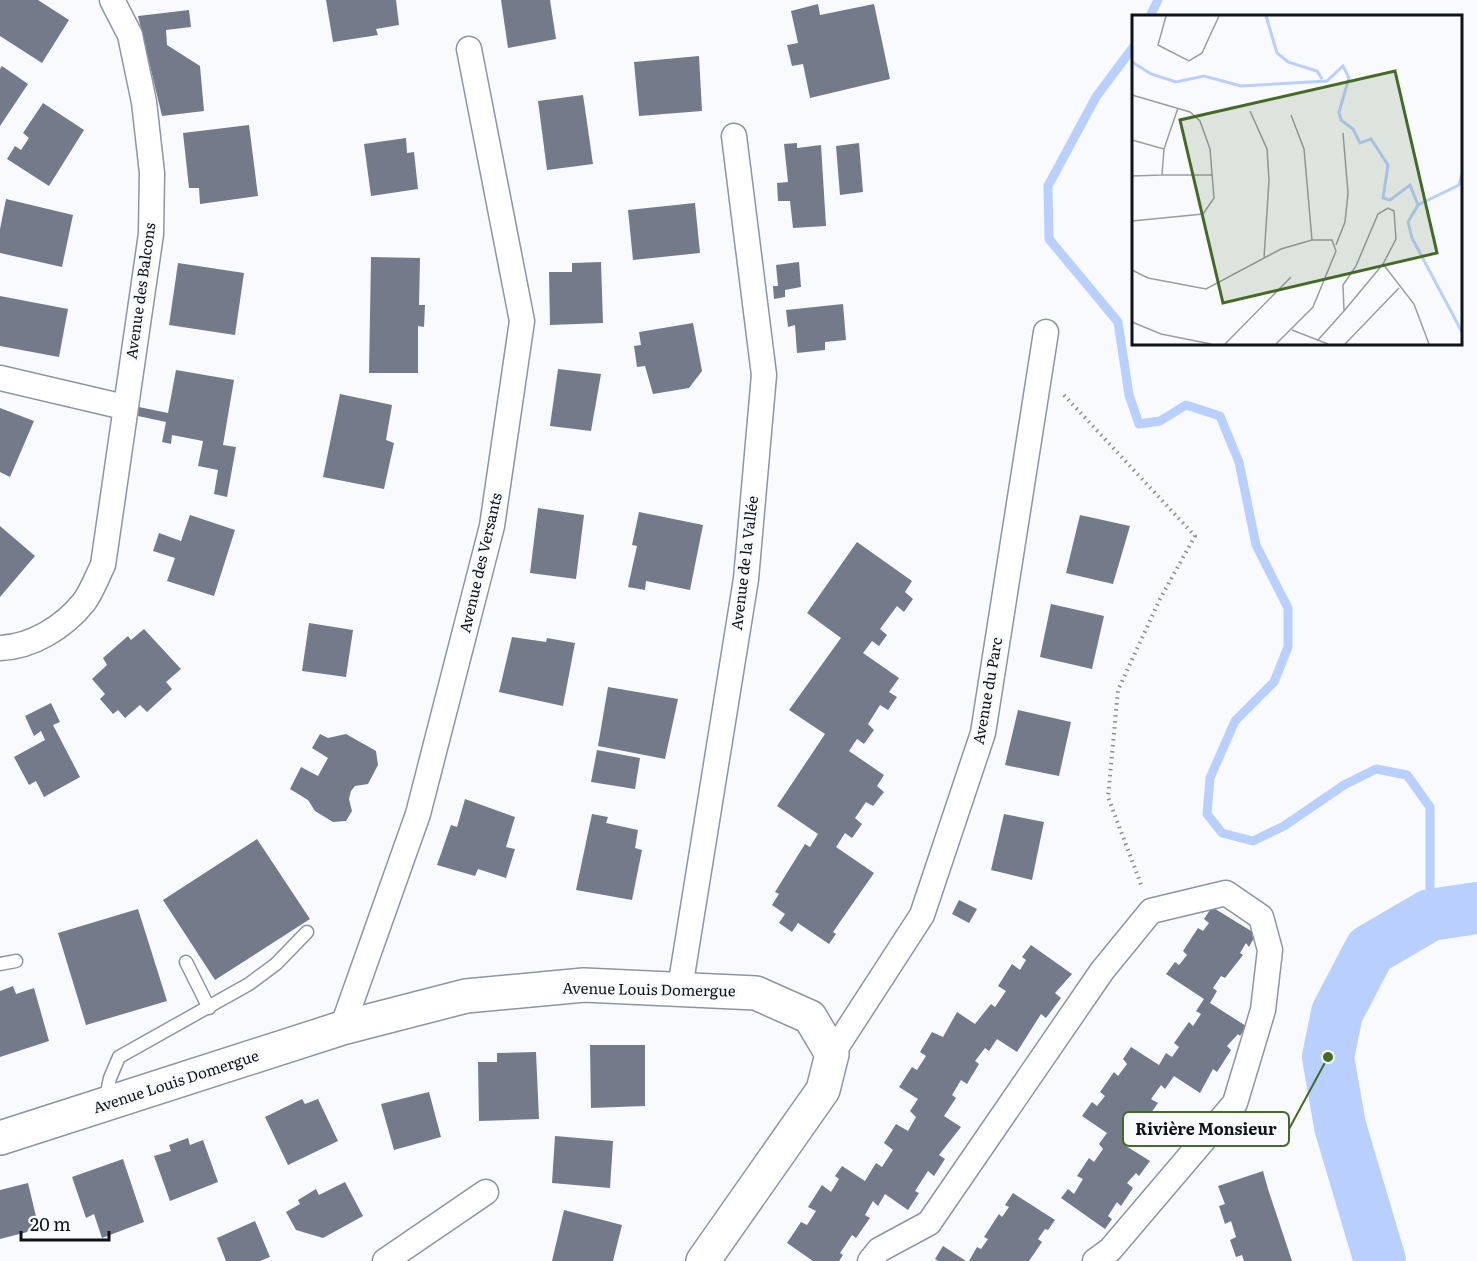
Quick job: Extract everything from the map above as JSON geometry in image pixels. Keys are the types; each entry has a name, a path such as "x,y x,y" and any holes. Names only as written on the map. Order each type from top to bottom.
{"main road":[{"name":"Avenue Louis Domergue","path":"0,1138 342,1028 466,996 584,985 756,993 810,1017 832,1054"},
{"path":"703,1261 823,1090 832,1054"}],"street":[{"name":"Avenue des Balcons","path":"0,648 40,639 59,626 84,602 103,565 124,407 151,234 152,173 144,102 130,35 112,0"},
{"name":"Avenue des Versants","path":"342,1028 418,814 492,526 522,321 469,49"},
{"name":"Avenue de la Vallée","path":"680,988 746,579 764,375 734,136"},
{"name":"Avenue du Parc","path":"832,1054 922,915 983,733 1046,332"},
{"path":"0,378 124,407"},
{"path":"870,1261 879,1250 929,1223 1102,971 1151,911 1226,893 1261,916 1269,950 1263,1010 1235,1103 1106,1257"},
{"path":"385,1261 486,1192"}],"lane":[{"path":"105,1106 110,1078 119,1057 249,984 276,964 307,932"},
{"path":"0,964 16,961"},
{"path":"186,962 209,1008"}],"path":[{"path":"1040,368 1195,536 1160,599 1118,690 1108,797 1151,911"}],"building":[{"path":"0,0 38,0 69,20 42,63 0,36"},
{"path":"326,0 396,0 399,25 376,29 378,35 333,42"},
{"path":"501,0 550,0 556,39 508,48"},
{"path":"818,4 820,15 874,4 890,79 810,98 803,64 792,66 787,45 798,43 791,11"},
{"path":"189,10 191,27 166,30 167,45 200,66 204,111 162,116 138,16"},
{"path":"699,56 702,111 639,116 634,62"},
{"path":"2,66 28,84 0,126 0,69"},
{"path":"583,95 593,164 547,170 538,101"},
{"path":"43,103 84,130 49,186 7,159 15,146 21,150 29,138 23,133"},
{"path":"249,125 258,196 200,204 199,188 189,188 183,133"},
{"path":"406,138 407,153 414,152 418,189 371,196 364,144"},
{"path":"797,143 797,148 821,145 826,226 793,228 790,201 778,201 777,183 788,182 784,144"},
{"path":"859,143 863,192 840,195 836,146"},
{"path":"6,199 73,215 62,267 0,253 0,229"},
{"path":"695,203 700,253 633,260 628,210"},
{"path":"371,257 420,258 419,305 425,305 424,327 418,326 418,373 369,373"},
{"path":"601,262 603,323 550,325 549,272 572,272 572,263"},
{"path":"799,262 801,287 785,290 785,297 774,299 773,286 778,286 776,265"},
{"path":"178,263 244,273 235,335 169,325"},
{"path":"0,296 68,309 59,357 0,346"},
{"path":"843,304 846,340 825,342 825,350 797,353 795,325 788,327 786,310"},
{"path":"693,323 702,371 689,388 653,394 645,366 637,367 634,346 641,345 639,332"},
{"path":"558,369 601,374 591,431 550,426"},
{"path":"176,370 234,380 223,445 236,447 227,497 214,494 218,470 198,466 203,441 172,435 171,444 162,442 166,422 138,416 139,407 168,413"},
{"path":"340,394 392,405 386,440 394,443 384,489 323,477"},
{"path":"0,408 34,421 10,477 0,472"},
{"path":"538,508 584,515 576,579 530,573"},
{"path":"639,512 703,525 690,590 646,581 645,590 628,587 637,546 632,545"},
{"path":"190,515 235,530 214,596 167,581 175,558 153,551 159,533 181,541"},
{"path":"1080,515 1130,526 1113,584 1066,573"},
{"path":"0,526 35,556 0,597"},
{"path":"857,542 912,581 905,592 913,599 904,612 897,606 880,629 887,635 879,646 872,641 863,653 899,678 889,692 897,697 888,710 880,705 868,724 874,730 864,744 857,739 849,751 884,775 877,786 884,792 873,806 866,802 855,818 862,824 852,838 845,833 836,847 874,873 833,932 836,934 829,944 798,923 792,932 779,923 785,914 772,905 779,894 775,892 805,844 810,847 818,834 777,806 825,734 789,710 841,638 807,613"},
{"path":"1051,604 1104,616 1092,669 1040,657"},
{"path":"309,623 353,630 346,677 302,671"},
{"path":"144,629 181,669 166,682 172,689 147,712 140,705 125,718 118,710 113,714 100,699 105,694 92,679 107,665 103,658 128,636 131,640"},
{"path":"512,637 546,642 547,638 575,643 563,706 499,692"},
{"path":"608,687 678,699 665,759 598,746"},
{"path":"51,703 60,722 53,725 80,777 44,797 36,781 29,785 14,757 45,740 41,731 34,736 25,716"},
{"path":"1018,710 1071,722 1059,776 1005,765"},
{"path":"320,734 328,738 346,734 376,751 378,765 368,784 355,786 351,791 349,799 352,811 346,821 333,822 315,811 308,800 290,789 301,767 318,776 328,758 312,748"},
{"path":"597,750 640,758 635,789 591,782"},
{"path":"465,799 515,817 506,847 515,849 506,878 478,869 475,876 437,865 451,825 457,827"},
{"path":"592,814 608,817 606,823 638,830 635,848 642,850 632,900 576,890"},
{"path":"1004,814 1044,822 1032,880 991,870"},
{"path":"257,839 310,919 215,980 163,900"},
{"path":"959,900 977,909 969,923 952,914"},
{"path":"1212,907 1256,934 1249,947 1246,943 1240,953 1243,955 1225,978 1221,976 1213,988 1217,991 1210,1003 1246,1026 1240,1036 1238,1034 1227,1046 1231,1050 1217,1072 1213,1069 1200,1093 1174,1076 1165,1089 1161,1085 1151,1099 1158,1103 1143,1124 1136,1119 1130,1132 1134,1134 1126,1146 1150,1161 1139,1176 1136,1173 1127,1183 1133,1188 1121,1206 1117,1202 1108,1216 1112,1219 1105,1229 1061,1198 1068,1189 1074,1194 1083,1179 1077,1176 1089,1158 1094,1162 1103,1149 1099,1144 1107,1133 1082,1116 1092,1102 1097,1106 1105,1096 1100,1092 1114,1072 1118,1076 1127,1064 1123,1059 1131,1047 1159,1065 1166,1053 1172,1057 1179,1047 1174,1043 1189,1022 1193,1026 1201,1014 1196,1011 1204,999 1166,974 1175,962 1179,965 1187,955 1183,951 1198,928 1203,931 1209,923 1204,919"},
{"path":"138,909 167,1001 86,1025 58,933"},
{"path":"1031,945 1072,974 1055,993 1061,998 1046,1018 1041,1014 1017,1052 997,1039 989,1051 985,1048 975,1061 979,1064 967,1084 961,1080 952,1095 956,1098 944,1116 961,1127 939,1155 945,1159 934,1176 928,1171 915,1191 919,1193 908,1210 885,1194 878,1206 873,1201 865,1215 870,1218 856,1238 852,1235 840,1253 843,1255 839,1261 813,1261 787,1243 801,1222 807,1225 816,1211 808,1207 822,1185 831,1192 839,1179 835,1176 842,1166 865,1181 876,1163 882,1167 893,1150 884,1143 896,1124 908,1131 916,1117 910,1111 918,1099 899,1087 912,1067 917,1070 926,1056 920,1052 932,1032 943,1037 957,1012 975,1024 991,1004 995,1007 1006,991 998,986 1012,964 1020,970 1026,960 1022,957"},
{"path":"13,986 16,994 34,988 49,1041 0,1057 0,991"},
{"path":"590,1045 645,1045 645,1106 591,1108"},
{"path":"536,1052 539,1119 479,1121 478,1062 497,1062 497,1053"},
{"path":"429,1092 441,1137 394,1150 381,1104"},
{"path":"302,1099 305,1104 318,1099 338,1141 288,1165 265,1117"},
{"path":"555,1136 613,1141 610,1188 552,1183"},
{"path":"188,1138 190,1145 203,1140 218,1182 170,1201 154,1156 171,1151 169,1145"},
{"path":"123,1159 144,1222 102,1238 94,1214 86,1218 72,1177"},
{"path":"1263,1171 1292,1261 1244,1261 1242,1255 1236,1257 1230,1240 1236,1237 1231,1221 1225,1224 1219,1206 1225,1204 1218,1186"},
{"path":"345,1182 363,1216 323,1238 296,1230 286,1212 300,1204 298,1200 316,1189 319,1195"},
{"path":"28,1183 39,1229 0,1239 0,1190"},
{"path":"1013,1193 1055,1220 1038,1239 1042,1242 1029,1261 969,1261 977,1247 981,1249 988,1239 984,1237 999,1214 1002,1217 1009,1207 1005,1205"},
{"path":"564,1210 622,1225 613,1261 552,1261"},
{"path":"255,1221 270,1257 260,1261 226,1261 217,1238"},
{"path":"943,1246 966,1261 938,1261 935,1259"}],"waterway":[{"path":"1150,15 1158,0"},
{"path":"1132,49 1096,97 1048,186 1049,239 1118,322 1129,395 1139,424 1160,421 1186,405 1220,416 1239,462 1256,545 1288,608 1288,647 1274,682 1235,721 1210,778 1207,814 1222,833 1253,841 1284,826 1344,785 1376,769 1407,775 1430,807 1430,915"},
{"path":"1380,1261 1340,1126 1328,1057 1337,1013 1370,950 1430,915 1477,908"}],"place":[{"name":"Rivière Monsieur","path":"1328,1057"}]}
